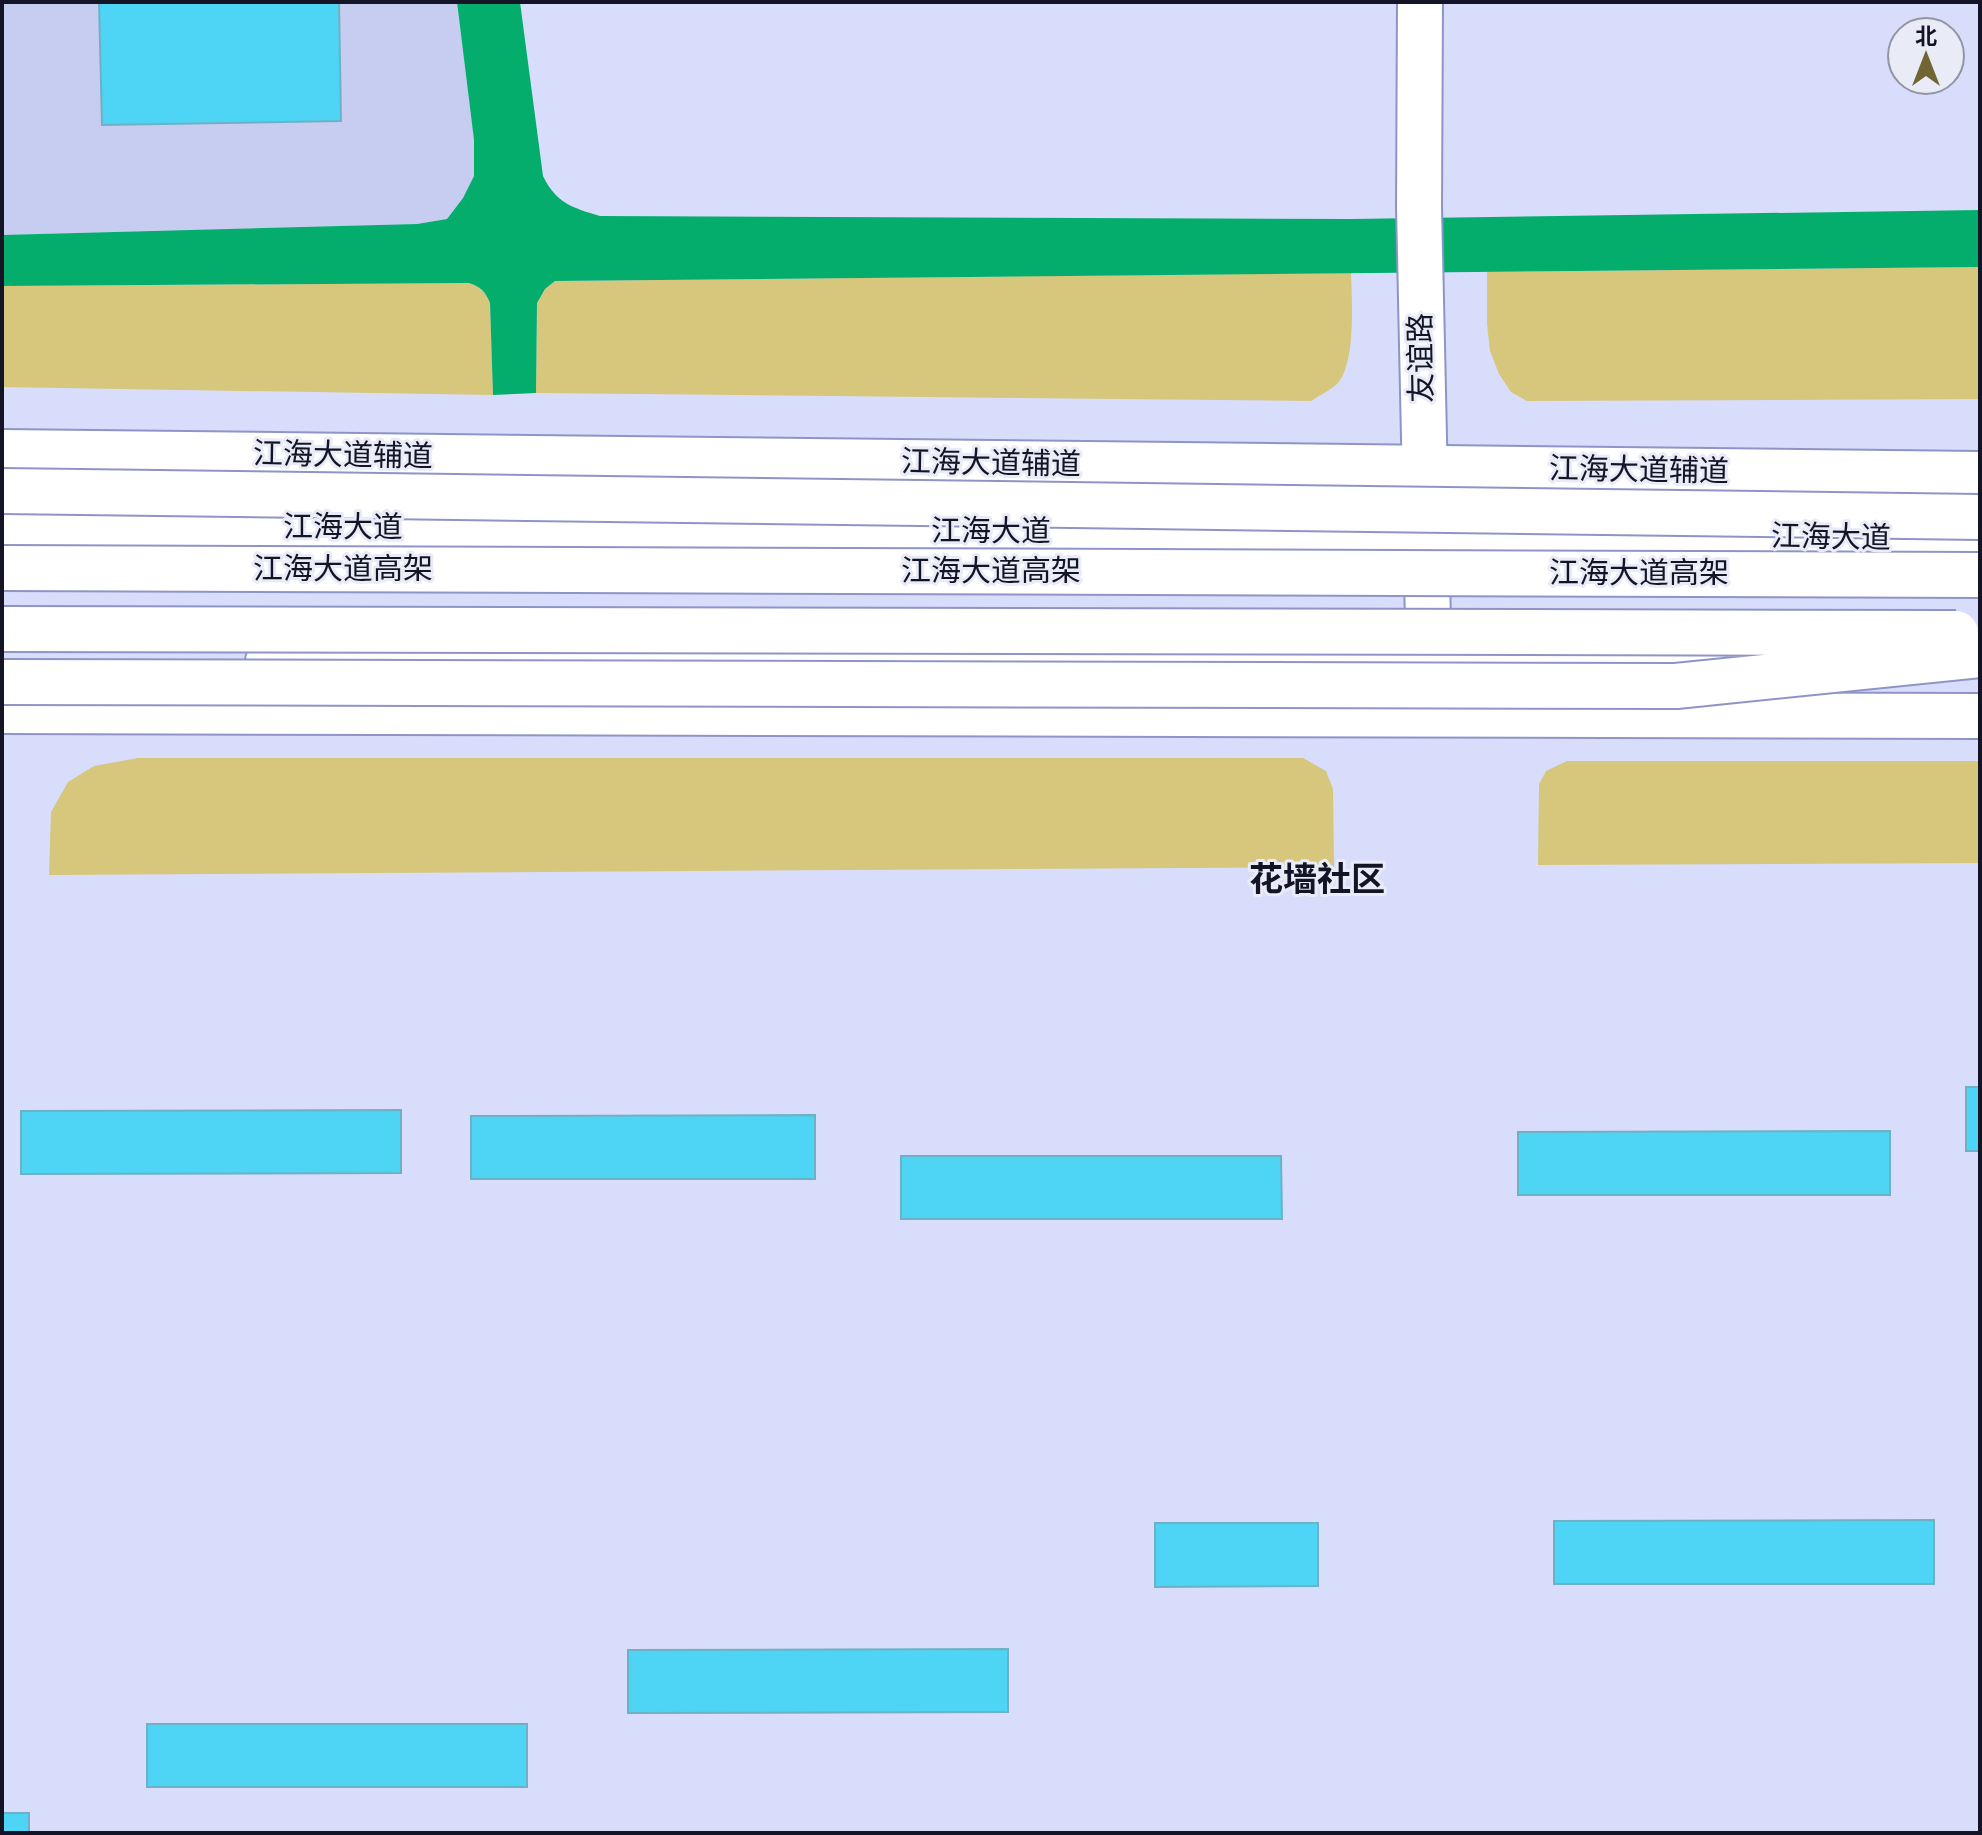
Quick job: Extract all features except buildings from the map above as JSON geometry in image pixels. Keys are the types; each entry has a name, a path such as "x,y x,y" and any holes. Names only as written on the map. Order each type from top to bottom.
{"main road":[{"name":"友谊路","path":"1420,2 1419,207 1429,714"},
{"name":"江海大道辅道","path":"2,452 1980,474"},
{"path":"2,491 1980,517"},
{"name":"江海大道","path":"2,527 1980,539"},
{"name":"江海大道高架","path":"2,568 1980,575"},
{"name":"江海大道高架","path":"2,629 1980,633"},
{"path":"2,682 1676,686 1980,655"},
{"path":"2,660 1980,665"},
{"path":"2,711 1980,716"}],"shaded area":[{"path":"2,2 457,2 474,140 474,176 447,219 417,224 2,235"},
{"path":"457,2 520,2 543,176 554,193 566,203 600,216 1351,219 1980,210 1980,267 555,281 545,289 537,303 536,393 493,395 490,303 482,290 469,283 2,286 2,235 417,224 447,219 474,176 474,140"},
{"path":"1980,267 1980,399 1527,401 1511,392 1499,374 1490,351 1487,272"},
{"path":"1351,273 1352,331 1343,375 1337,384 1311,401 536,393 537,303 545,289 555,281"},
{"path":"469,283 482,290 490,303 493,395 2,387 2,286"},
{"path":"138,758 1303,758 1326,771 1333,789 1334,867 49,875 51,812 68,782 94,766"},
{"path":"1567,761 1980,761 1980,863 1538,865 1539,784 1546,771"}],"district":[{"name":"花墙社区","path":"1317,880"}]}
